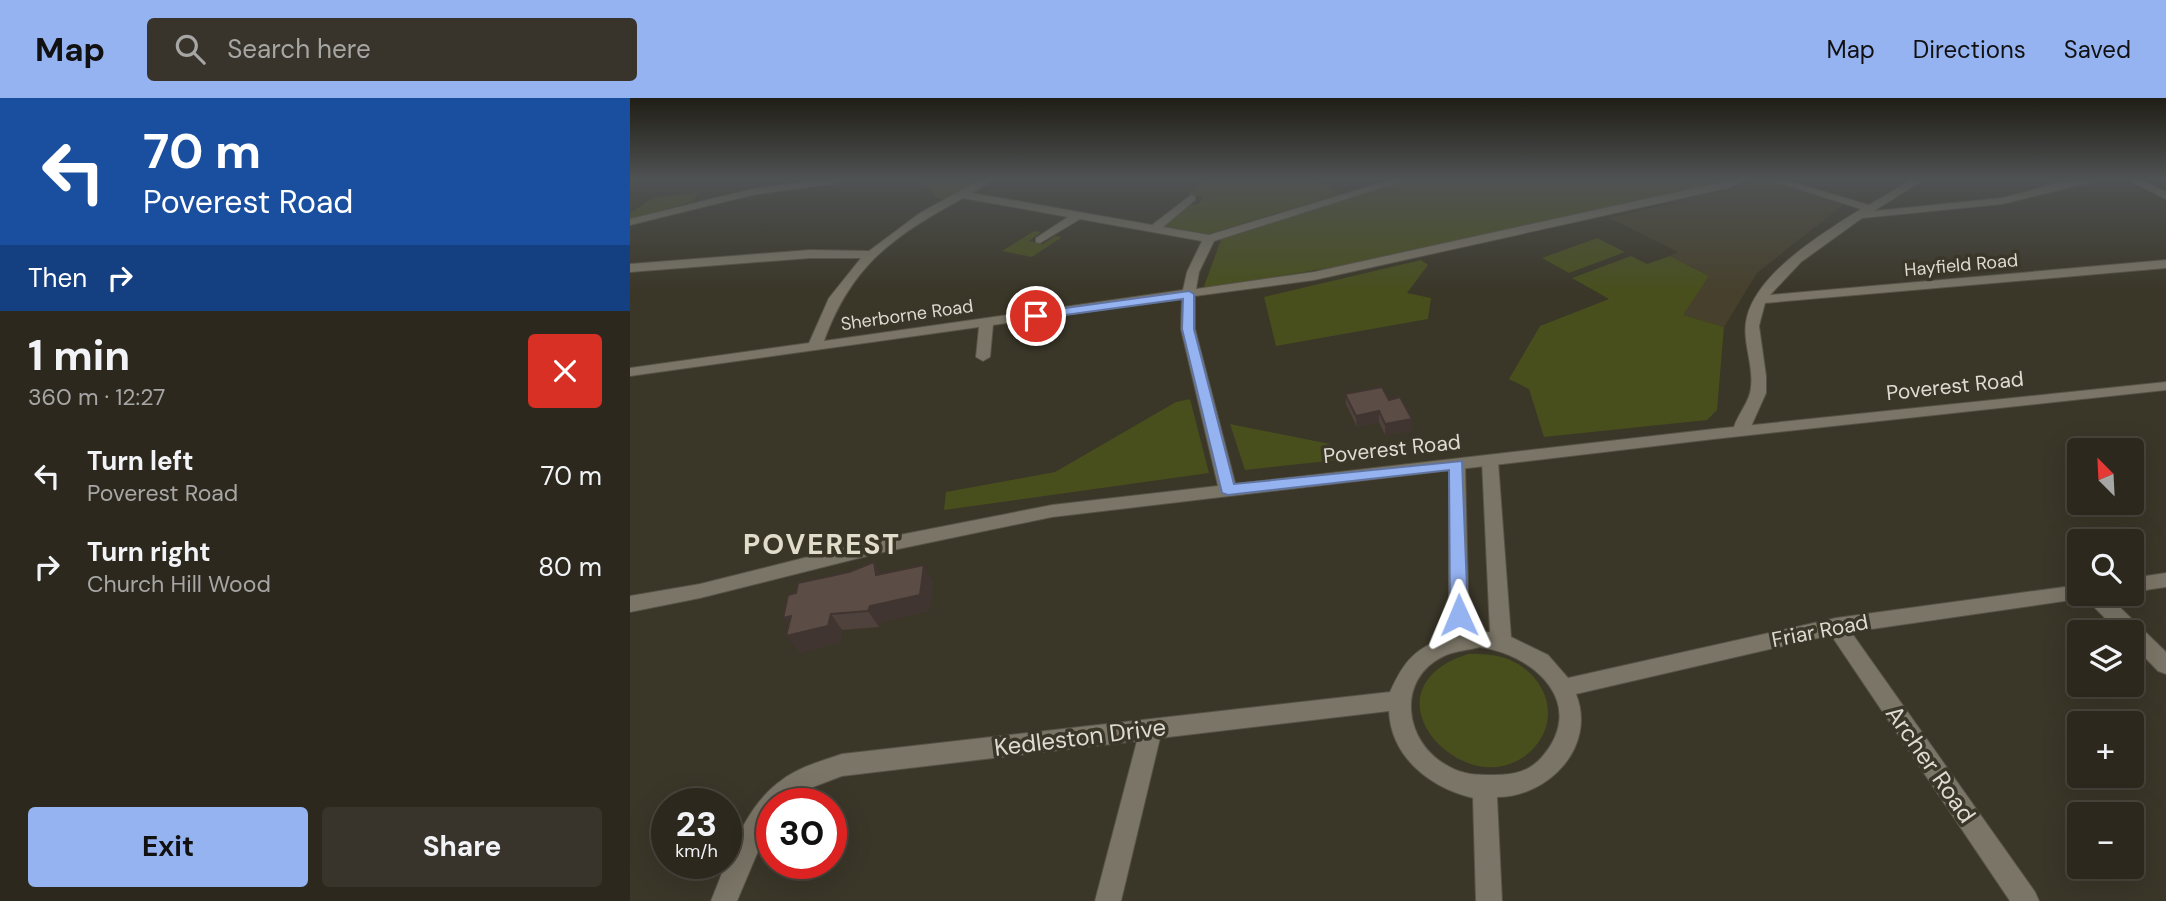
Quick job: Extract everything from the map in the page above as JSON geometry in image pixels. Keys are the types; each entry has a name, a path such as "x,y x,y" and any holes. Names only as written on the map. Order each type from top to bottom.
{"street":[{"path":"630,222 648,217"},
{"path":"814,348 834,299 868,254 921,217"},
{"path":"1040,240 1075,217"},
{"path":"1085,217 1209,239 1279,217"},
{"path":"1153,230 1168,217"},
{"name":"Sherborne Road","path":"630,372 814,348 1340,270 1575,217"},
{"path":"1741,431 1742,419 1758,392 1753,318 1759,300 1801,253 1857,217"},
{"path":"1209,239 1193,272 1188,329 1228,490"},
{"path":"630,268 810,254 868,254"},
{"name":"Hayfield Road","path":"1759,300 2166,264"},
{"path":"983,357 986,323"},
{"name":"Poverest Road","path":"630,604 700,591 879,545 1052,511 1741,431 2166,386"},
{"path":"1490,461 1501,641"},
{"path":"1457,464 1459,640"},
{"path":"2144,583 2166,580"},
{"name":"Friar Road","path":"1563,688 1836,626 2067,594"},
{"path":"2105,606 2166,665"},
{"name":"Archer Road","path":"1836,626 2026,901"},
{"path":"1459,640 1501,641 1527,651 1548,667 1563,688 1570,711 1569,735 1559,757 1539,775 1514,786 1485,789 1455,783 1430,769 1410,749 1399,726 1397,701 1404,680 1417,662 1436,648 1459,640"},
{"name":"Kedleston Drive","path":"790,788 808,777 842,765 1397,701"},
{"path":"1108,901 1151,729"},
{"path":"1485,789 1489,901"},
{"name":"Kedleston Drive","path":"724,901 756,828"}],"shaded area":[{"path":"1827,217 1757,273 1724,327 1682,315 1709,276 1670,256 1678,252 1609,218"}],"green space":[{"path":"1173,217 1263,217 1208,234 1164,226"},
{"path":"1285,217 1568,217 1382,259 1203,289 1222,237"},
{"path":"1034,231 1041,232 1029,241 1043,244 1055,236 1062,237 1032,257 1002,251"},
{"path":"1597,238 1625,252 1569,273 1542,258"},
{"path":"1631,256 1647,264 1670,256 1709,276 1683,315 1724,327 1717,410 1707,420 1544,437 1529,389 1509,379 1540,326 1609,299 1572,278"},
{"path":"1421,260 1428,265 1407,293 1431,298 1428,319 1276,346 1264,297"},
{"path":"1190,399 1209,473 944,510 946,492 1055,472 1176,402"},
{"path":"1230,424 1330,444 1337,460 1245,470"},
{"path":"1468,654 1500,657 1523,667 1541,688 1546,700 1548,713 1541,738 1532,750 1506,765 1479,766 1454,756 1434,739 1422,717 1421,693 1435,671"}],"building":[{"path":"1382,387 1389,400 1400,397 1412,419 1385,424 1379,411 1356,416 1345,394"},
{"path":"874,562 876,575 924,565 920,595 870,606 868,611 831,614 828,626 786,636 791,616 783,618 788,595 796,593 798,583 849,572"}],"district":[{"name":"POVEREST","path":"822,544"}],"route":[{"path":"1036,316 1189,294 1188,329 1228,490 1457,464 1459,615"}]}
